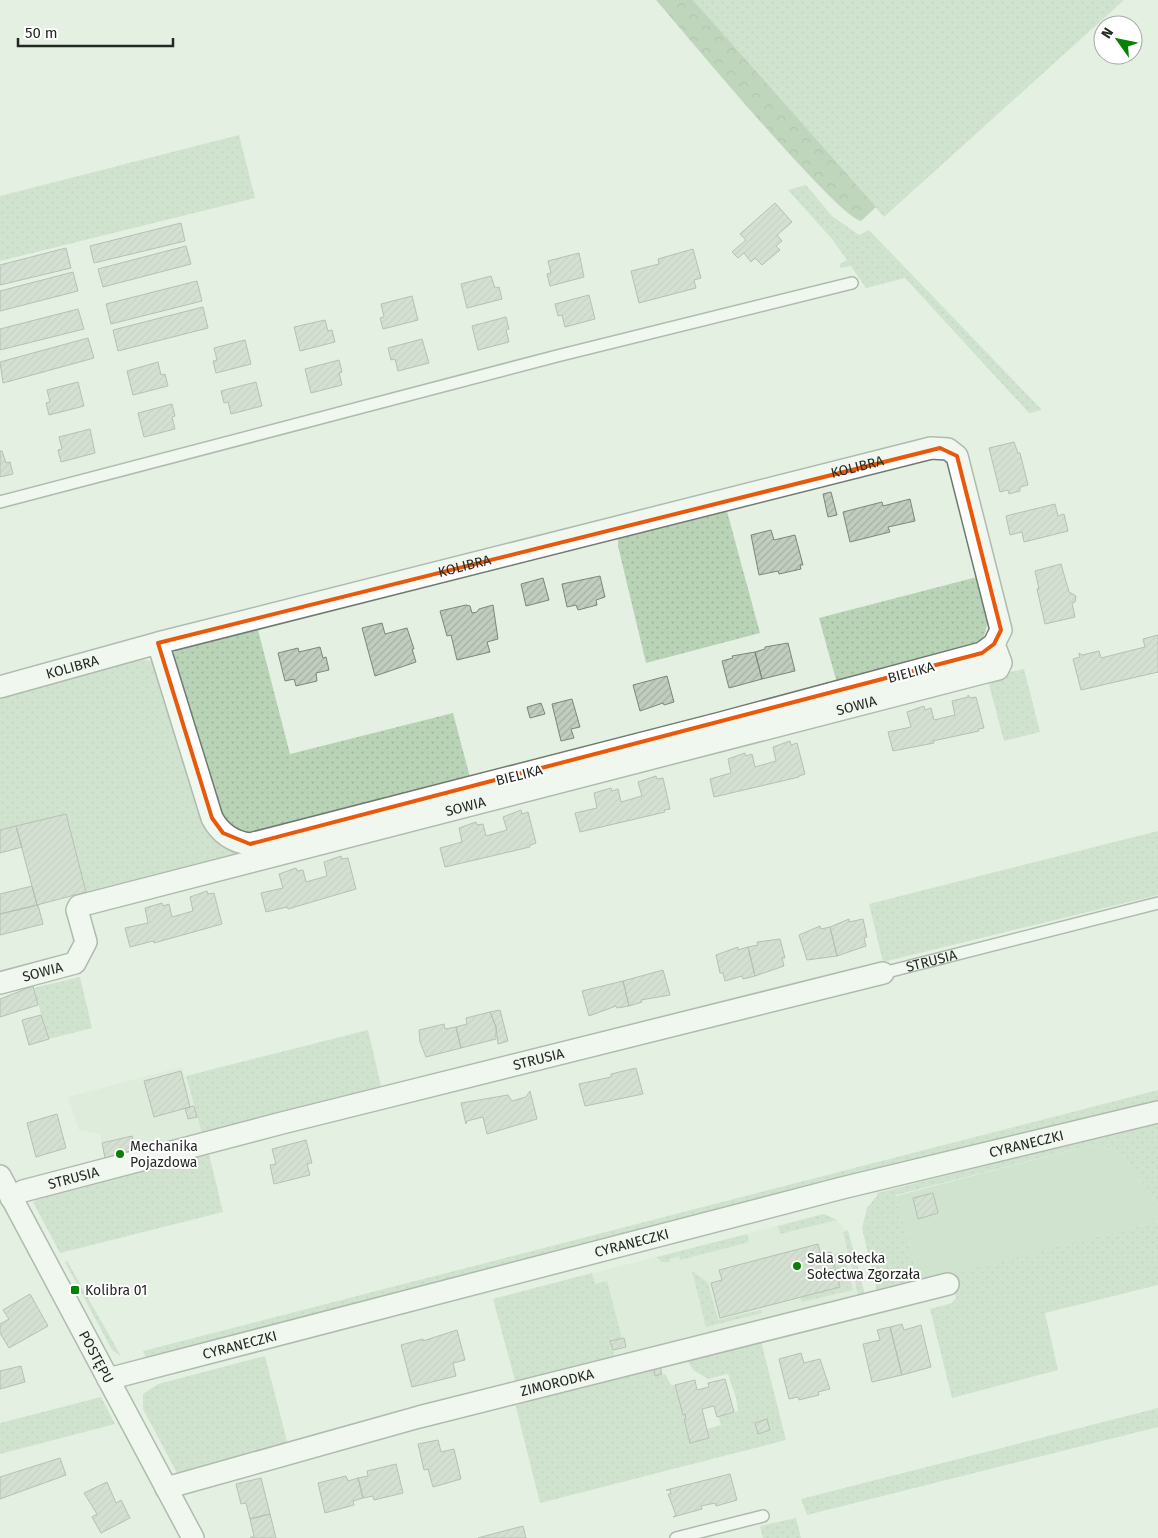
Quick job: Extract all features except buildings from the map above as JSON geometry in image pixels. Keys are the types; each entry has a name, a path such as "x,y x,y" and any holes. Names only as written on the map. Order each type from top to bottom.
{"street":[{"name":"KOLIBRA","path":"0,687 158,643 931,448 948,449 957,456 1001,630 987,656"},
{"name":"BIELIKA","path":"158,643 212,818 223,833 240,843 250,844 987,656"},
{"name":"SOWIA","path":"0,983 75,963 86,942 78,910 79,906 987,656"},
{"name":"STRUSIA","path":"11,1198 23,1191 282,1123 883,973"},
{"name":"CYRANECZKI","path":"108,1379 842,1188 1158,1112"},
{"name":"POSTĘPU","path":"0,1176 193,1538"},
{"name":"ZIMORODKA","path":"166,1488 419,1417 948,1284"}],"lane":[{"path":"0,502 557,356 852,283"},
{"name":"STRUSIA","path":"883,973 1158,903"},
{"path":"676,1538 763,1516"}],"highlighted area":[{"path":"940,448 957,456 1001,630 994,644 982,653 250,844 223,833 212,818 158,643"}],"shaded area":[{"path":"693,0 1124,0 1107,15 1093,15 1093,28 884,217"},
{"path":"239,135 255,198 0,261 0,196"},
{"path":"806,185 832,216 859,235 869,230 1042,410 1029,413 905,278 866,288 851,266 840,268 840,264 847,260 832,239 788,190"},
{"path":"725,504 760,633 646,663 618,546 618,534"},
{"path":"977,577 987,614 987,622 986,631 976,649 838,687 819,618"},
{"path":"257,626 290,754 453,713 471,781 250,835 234,829 222,819 172,656 177,647"},
{"path":"136,658 151,661 159,668 212,833 241,852 86,892 66,814 0,830 0,695"},
{"path":"1024,669 1040,732 1004,741 987,677"},
{"path":"1158,831 1158,895 883,962 869,904"},
{"path":"80,977 92,1028 49,1039 33,988"},
{"path":"368,1030 381,1086 202,1134 186,1076"},
{"path":"182,1067 202,1134 105,1158 100,1134 79,1130 68,1097"},
{"path":"1158,1090 1158,1100 146,1359 143,1351"},
{"path":"1158,1122 1158,1205 1120,1153 1095,1144 896,1195 920,1282 877,1292 862,1228 867,1208 877,1196 877,1193"},
{"path":"1095,1144 1120,1153 1158,1205 1158,1221 920,1282 896,1196"},
{"path":"209,1154 223,1212 60,1253 33,1202 46,1194"},
{"path":"824,1214 837,1220 846,1231 862,1296 516,1384 493,1299"},
{"path":"824,1214 837,1220 780,1234 778,1226"},
{"path":"1158,1221 1158,1285 1045,1313 1058,1370 952,1398 930,1309 952,1303 956,1298 949,1274"},
{"path":"848,1230 865,1295 708,1335 707,1332 858,1294 843,1232"},
{"path":"747,1234 749,1242 680,1260 679,1256 670,1259 670,1262 664,1262 657,1257"},
{"path":"843,1252 853,1290 802,1302 800,1297 840,1287 832,1255"},
{"path":"67,1261 121,1356 112,1350 65,1262"},
{"path":"692,1271 708,1283 718,1320 761,1310 762,1313 706,1327"},
{"path":"592,1273 595,1284 607,1281 622,1338 610,1341 615,1359 516,1384 493,1299"},
{"path":"761,1341 786,1440 540,1503 515,1403 654,1368 656,1376 665,1374 671,1385 675,1385 682,1414 685,1414 686,1419 684,1420 690,1442 709,1438 707,1429 721,1425 718,1416 738,1411 736,1398 728,1374 708,1379 693,1370 687,1360"},
{"path":"265,1356 288,1445 178,1475 143,1409 143,1394 158,1384"},
{"path":"101,1397 115,1424 0,1454 0,1423"},
{"path":"1158,1408 1158,1427 807,1515 801,1499"},
{"path":"796,1518 801,1538 763,1538 760,1526"}],"green space":[{"path":"656,0 693,0 876,207 861,221 846,211 822,189 726,82"}],"place":[{"name":"Mechanika Pojazdowa","path":"120,1154"},
{"name":"Sala sołecka Sołectwa Zgorzała","path":"797,1266"},
{"name":"Kolibra 01","path":"75,1290"}]}
